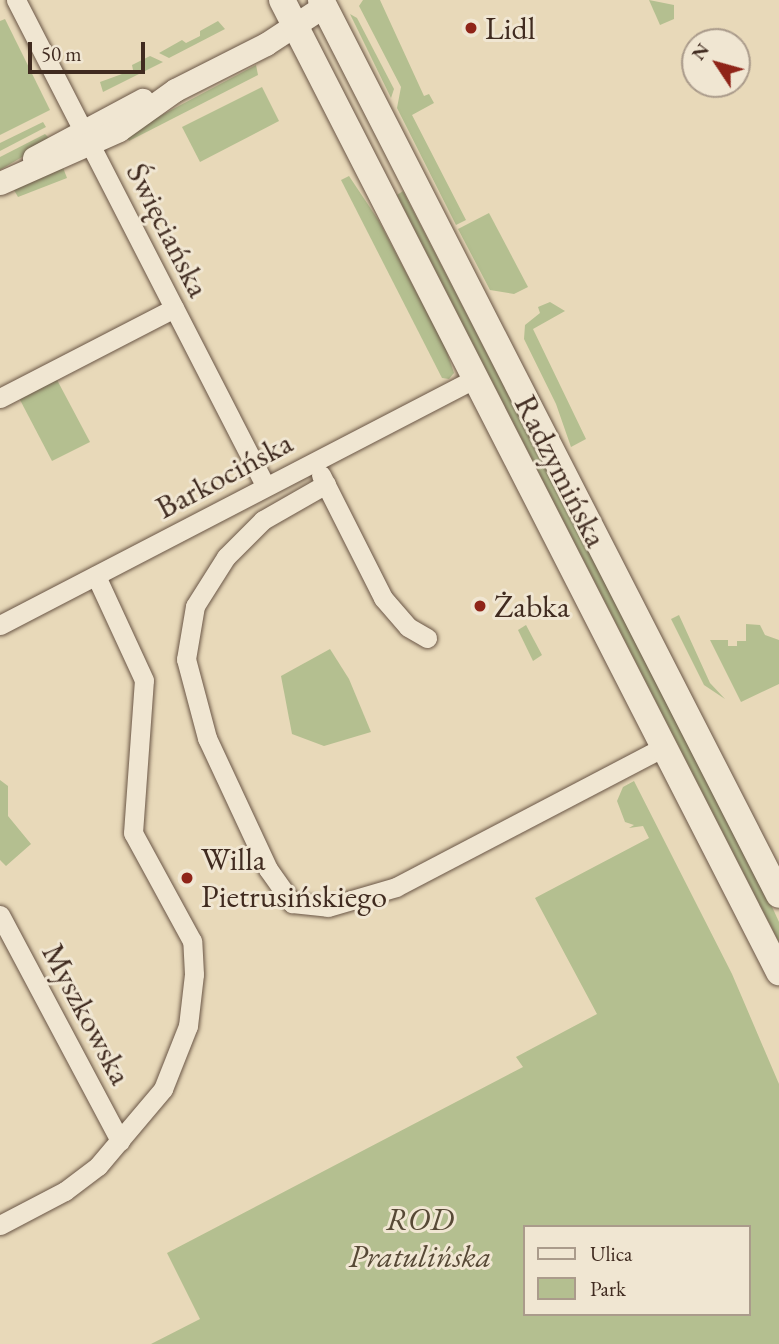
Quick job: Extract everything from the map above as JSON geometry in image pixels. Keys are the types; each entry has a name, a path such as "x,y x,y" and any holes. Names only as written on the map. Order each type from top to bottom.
{"main road":[{"name":"Radzymińska","path":"282,0 666,746 779,972"},
{"name":"Radzymińska","path":"327,2 779,895"}],"street":[{"name":"Święciańska","path":"16,0 266,487"},
{"path":"0,181 88,137 295,25 327,2"},
{"path":"0,398 174,308"},
{"name":"Barkocińska","path":"0,625 476,378"},
{"path":"314,462 383,598 408,627 427,638"},
{"path":"326,484 263,520 226,557 195,606 186,659 207,738 280,891 292,903 318,907 396,887 666,746"},
{"path":"0,1225 65,1191 98,1166 174,1071 185,1041 194,974 187,930 135,840 144,680 96,576"},
{"name":"Myszkowska","path":"0,915 120,1141"}],"green space":[{"path":"363,0 380,0 424,96 429,94 434,103 412,115 466,220 456,225 397,108 401,87 359,6"},
{"path":"649,0 674,5 674,19 660,25"},
{"path":"350,14 357,18 394,89 391,98"},
{"path":"5,19 50,110 0,135 0,21"},
{"path":"218,21 225,29 169,58 159,53 182,40 186,43 200,36 200,31"},
{"path":"150,56 163,62 103,92 100,82 133,70 132,65"},
{"path":"256,65 258,75 129,141 126,134"},
{"path":"262,87 279,121 200,162 182,127"},
{"path":"43,122 46,127 0,151 0,143"},
{"path":"45,134 51,140 0,170 0,157"},
{"path":"62,165 67,178 18,197 14,190"},
{"path":"349,176 379,221 446,349 454,373 449,379 442,378 341,180"},
{"path":"403,191 768,898 779,922 779,942 397,195"},
{"path":"489,213 528,287 514,294 490,290 458,229"},
{"path":"550,302 565,311 533,329 586,439 571,447 556,404 524,339 525,325 540,313 538,307"},
{"path":"56,378 90,442 52,461 19,398"},
{"path":"679,615 710,683 725,699 704,685 671,619"},
{"path":"746,624 760,625 765,635 779,640 779,684 741,702 710,640 728,640 728,646 737,646 737,641 746,641"},
{"path":"526,625 542,655 533,661 518,630"},
{"path":"330,649 349,679 371,732 324,746 292,734 281,676"},
{"path":"0,780 8,786 8,816 31,844 6,866 0,860"},
{"name":"ROD Pratulińska","path":"634,781 732,974 779,1084 779,1344 151,1344 200,1319 167,1253 523,1067 516,1057 597,1014 535,898 649,838 643,826 629,828 634,825 625,822 617,801 623,787"}],"place":[{"name":"Lidl","path":"471,28"},
{"name":"Żabka","path":"480,606"},
{"name":"Willa Pietrusińskiego","path":"187,878"}]}
